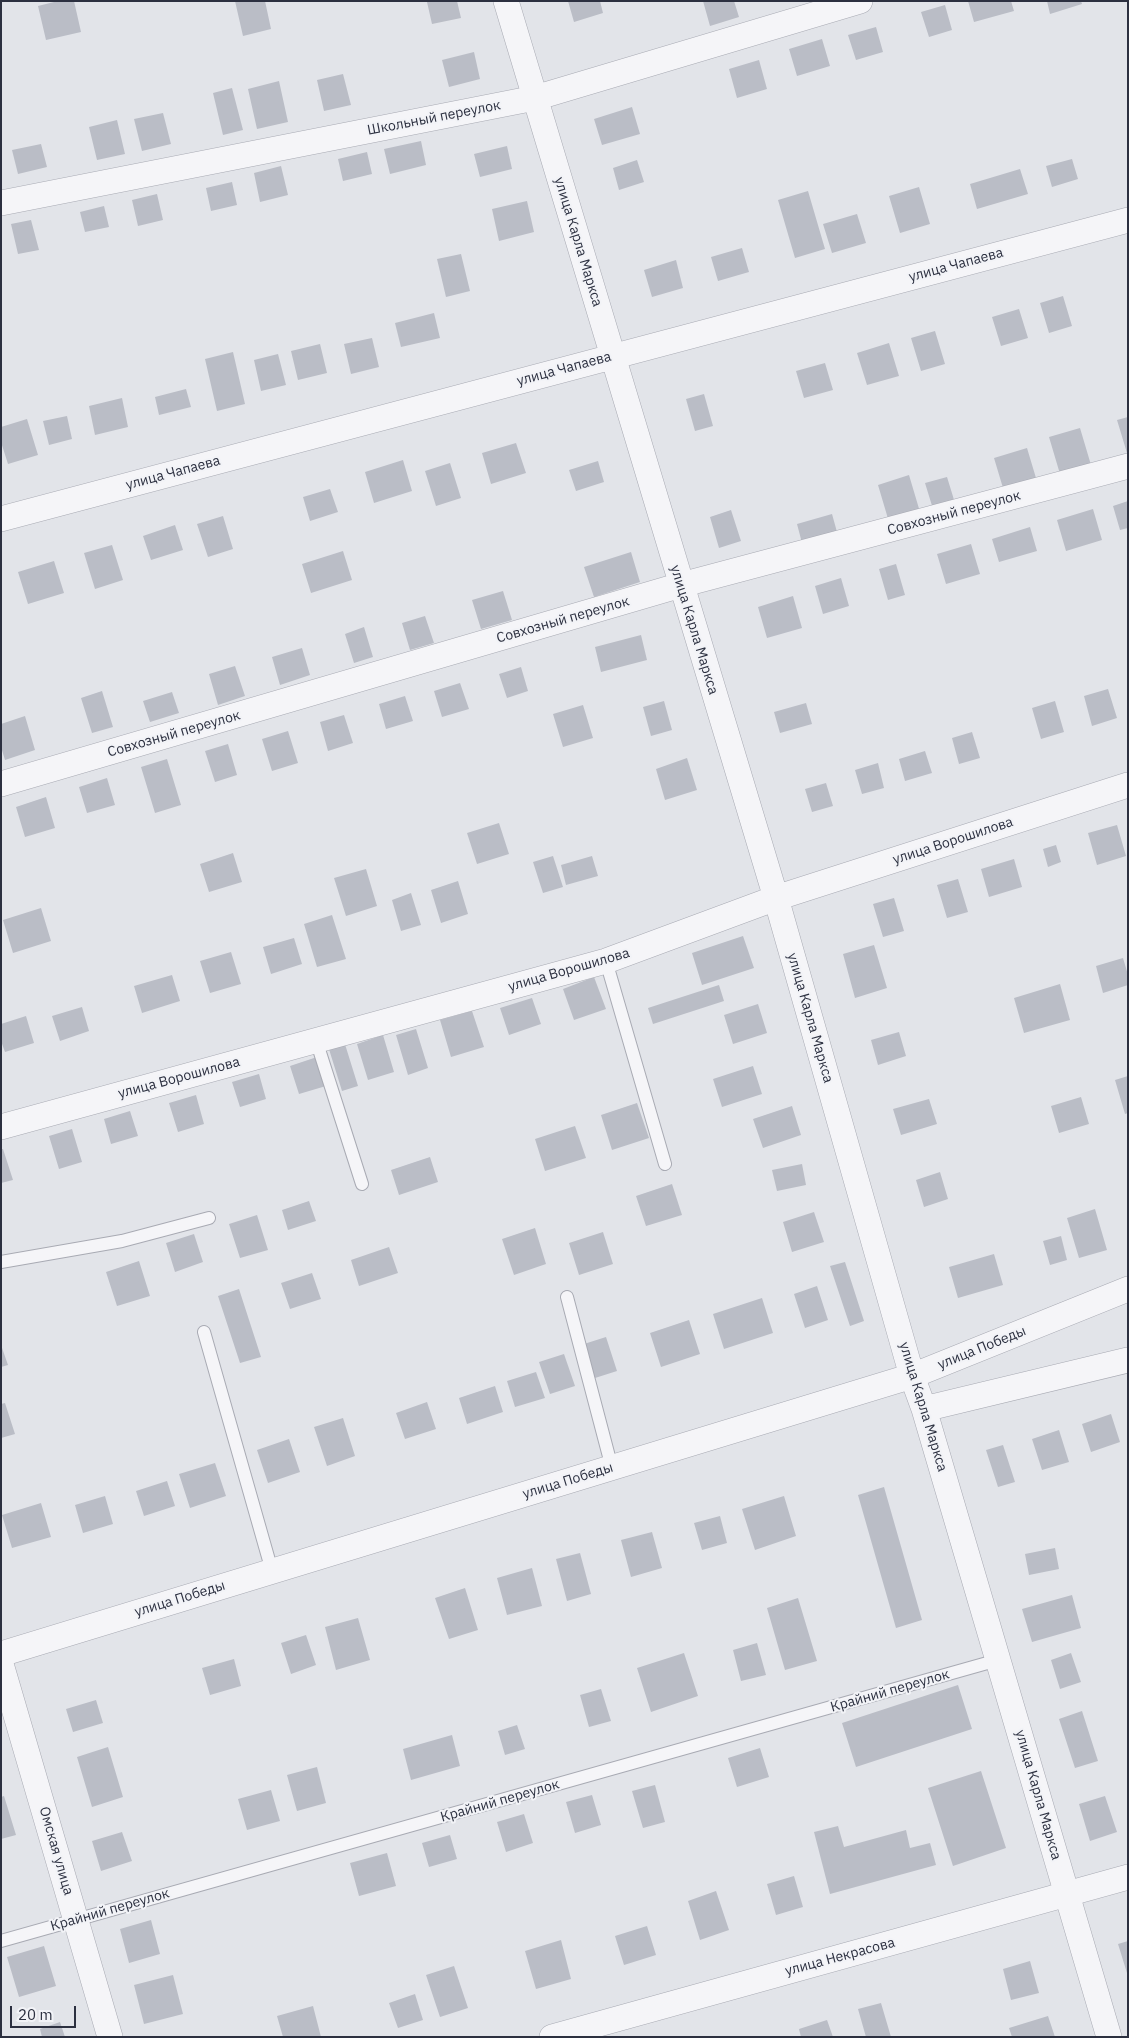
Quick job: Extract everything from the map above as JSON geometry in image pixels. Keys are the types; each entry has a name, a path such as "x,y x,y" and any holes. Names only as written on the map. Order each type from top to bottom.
{"street":[{"name":"улица Карла Маркса","path":"506,1 776,898 912,1376 924,1410 1109,2037"},
{"name":"Школьный переулок","path":"1,204 535,98 860,1"},
{"name":"улица Чапаева","path":"1,519 1128,220"},
{"name":"Совхозный переулок","path":"1,784 681,586 1128,466"},
{"name":"улица Ворошилова","path":"1,1127 606,961 776,898 1128,785"},
{"name":"улица Победы","path":"1,1654 912,1376 1128,1289"},
{"path":"924,1410 1128,1360"},
{"name":"Омская улица","path":"1,1664 110,2037"},
{"name":"улица Некрасова","path":"552,2037 1128,1877"}],"lane":[{"path":"606,961 665,1164"},
{"path":"316,1040 362,1184"},
{"path":"1,1262 122,1241 209,1218"},
{"path":"567,1297 612,1468"},
{"path":"204,1332 272,1571"},
{"name":"Крайний переулок","path":"1,1941 998,1660"}],"building":[{"path":"58,1 74,1 81,32 46,40 38,6"},
{"path":"235,1 265,1 271,29 243,36"},
{"path":"457,1 461,18 432,24 427,2"},
{"path":"568,1 600,1 603,13 574,22"},
{"path":"703,1 734,1 739,17 710,26"},
{"path":"968,1 1011,1 1014,11 974,22"},
{"path":"1047,1 1081,1 1082,4 1050,14"},
{"path":"945,5 952,30 929,37 921,12"},
{"path":"876,27 883,52 856,60 848,35"},
{"path":"822,39 830,66 797,76 789,49"},
{"path":"474,52 480,79 449,87 442,60"},
{"path":"759,60 767,89 737,98 729,69"},
{"path":"343,74 351,105 324,111 317,80"},
{"path":"279,81 288,122 257,129 248,89"},
{"path":"232,88 243,130 223,135 213,93"},
{"path":"632,107 640,134 602,145 594,119"},
{"path":"163,113 171,144 142,151 134,119"},
{"path":"117,120 125,154 97,160 89,127"},
{"path":"421,141 426,165 390,174 384,149"},
{"path":"41,144 47,167 18,174 12,150"},
{"path":"507,146 512,169 480,177 474,154"},
{"path":"367,152 372,174 343,181 338,159"},
{"path":"1072,159 1078,179 1052,187 1046,166"},
{"path":"637,160 644,182 619,190 613,168"},
{"path":"281,166 288,195 260,202 254,173"},
{"path":"1020,169 1028,194 977,209 970,184"},
{"path":"232,182 237,205 211,211 206,188"},
{"path":"919,187 930,224 900,233 889,196"},
{"path":"808,191 825,249 795,258 778,200"},
{"path":"157,194 163,220 138,226 132,200"},
{"path":"527,201 534,232 499,241 492,209"},
{"path":"104,206 109,227 85,232 80,212"},
{"path":"857,214 866,243 832,253 823,224"},
{"path":"31,220 39,250 18,254 11,224"},
{"path":"742,248 749,272 718,281 711,257"},
{"path":"461,254 470,291 446,297 437,259"},
{"path":"676,260 683,288 652,297 644,270"},
{"path":"1063,296 1072,326 1049,333 1040,303"},
{"path":"1019,309 1028,338 1001,346 992,317"},
{"path":"434,313 440,338 401,347 395,323"},
{"path":"935,331 945,364 921,371 911,338"},
{"path":"372,338 379,367 351,374 344,344"},
{"path":"889,343 899,376 867,385 857,353"},
{"path":"320,344 327,373 298,380 291,351"},
{"path":"233,352 245,404 217,411 205,359"},
{"path":"278,354 286,385 261,391 254,360"},
{"path":"825,363 833,390 804,398 796,371"},
{"path":"186,389 191,407 159,415 155,397"},
{"path":"704,394 713,426 695,431 686,399"},
{"path":"122,398 128,427 95,435 89,406"},
{"path":"67,416 72,439 49,445 43,421"},
{"path":"1128,417 1128,453 1127,453 1117,420"},
{"path":"27,419 38,455 8,464 1,442 1,427"},
{"path":"1080,428 1091,465 1060,474 1049,437"},
{"path":"516,443 526,473 491,484 482,453"},
{"path":"1027,448 1036,478 1003,488 994,458"},
{"path":"403,460 412,491 374,503 365,472"},
{"path":"598,461 604,482 576,491 569,470"},
{"path":"450,463 461,498 436,506 425,471"},
{"path":"909,475 920,512 889,522 878,485"},
{"path":"947,477 955,503 933,509 925,483"},
{"path":"330,489 338,512 310,521 303,497"},
{"path":"1128,501 1128,528 1120,530 1113,506"},
{"path":"1093,509 1102,540 1066,551 1057,520"},
{"path":"731,510 741,541 719,548 710,517"},
{"path":"832,514 837,532 802,543 797,524"},
{"path":"223,516 233,549 208,557 197,524"},
{"path":"175,525 183,550 151,560 143,536"},
{"path":"1030,527 1037,551 999,562 992,539"},
{"path":"971,544 980,574 946,584 937,554"},
{"path":"112,545 123,580 95,589 84,553"},
{"path":"343,551 352,580 311,593 302,564"},
{"path":"631,552 640,582 594,597 584,567"},
{"path":"54,561 64,593 28,604 18,572"},
{"path":"896,564 905,595 888,600 879,569"},
{"path":"841,578 849,606 823,614 815,586"},
{"path":"503,591 512,620 481,629 472,600"},
{"path":"793,596 802,628 767,638 758,607"},
{"path":"425,616 434,643 410,650 402,623"},
{"path":"364,627 373,657 354,663 345,634"},
{"path":"641,635 647,660 601,672 595,647"},
{"path":"302,648 310,675 280,685 272,657"},
{"path":"235,666 245,696 218,705 209,674"},
{"path":"521,667 528,691 507,698 499,674"},
{"path":"460,683 469,709 442,717 434,691"},
{"path":"1108,689 1117,718 1092,726 1084,696"},
{"path":"102,691 113,727 92,733 81,698"},
{"path":"172,692 179,713 150,722 143,701"},
{"path":"405,696 413,721 386,729 379,704"},
{"path":"664,701 672,730 651,736 643,707"},
{"path":"1055,701 1064,732 1041,739 1032,708"},
{"path":"806,703 812,724 780,733 774,712"},
{"path":"583,705 593,738 563,747 553,714"},
{"path":"344,715 353,743 328,751 320,722"},
{"path":"25,716 35,750 5,760 1,747 1,724"},
{"path":"288,731 298,763 272,771 262,739"},
{"path":"972,732 980,758 959,764 952,738"},
{"path":"228,744 237,775 215,782 205,751"},
{"path":"925,751 932,773 905,781 899,759"},
{"path":"687,758 697,790 665,800 656,769"},
{"path":"167,759 181,805 155,813 141,767"},
{"path":"878,763 884,788 862,794 855,770"},
{"path":"107,778 115,805 87,813 79,787"},
{"path":"826,783 833,806 812,812 805,789"},
{"path":"46,797 55,828 25,837 16,807"},
{"path":"499,823 509,854 477,864 467,833"},
{"path":"1117,825 1126,856 1097,865 1088,833"},
{"path":"1056,845 1061,862 1048,867 1043,849"},
{"path":"233,853 242,882 209,892 200,864"},
{"path":"553,856 563,887 543,893 533,862"},
{"path":"592,856 598,876 566,885 561,865"},
{"path":"1014,859 1022,887 989,897 981,869"},
{"path":"366,869 377,906 346,916 334,878"},
{"path":"958,879 968,912 947,918 937,885"},
{"path":"458,881 468,914 441,923 431,890"},
{"path":"411,893 421,925 401,931 392,900"},
{"path":"894,898 904,931 883,937 873,904"},
{"path":"41,908 51,941 13,953 3,920"},
{"path":"332,915 346,959 317,967 304,924"},
{"path":"743,936 754,968 702,985 692,953"},
{"path":"294,938 302,964 271,974 263,947"},
{"path":"874,945 887,988 855,998 843,954"},
{"path":"231,952 241,984 210,993 200,961"},
{"path":"1123,958 1128,975 1128,985 1103,993 1096,966"},
{"path":"172,975 180,1001 142,1013 134,986"},
{"path":"594,977 606,1009 574,1020 563,989"},
{"path":"1060,984 1070,1020 1024,1033 1014,998"},
{"path":"719,985 724,1001 653,1024 648,1008"},
{"path":"532,998 541,1024 509,1035 500,1008"},
{"path":"758,1004 767,1033 733,1044 724,1015"},
{"path":"82,1007 89,1031 60,1041 52,1016"},
{"path":"472,1011 484,1047 451,1057 440,1020"},
{"path":"26,1016 34,1043 5,1052 1,1041 1,1024"},
{"path":"416,1029 428,1068 408,1075 396,1035"},
{"path":"899,1032 906,1056 878,1065 871,1040"},
{"path":"383,1035 394,1072 368,1080 357,1044"},
{"path":"344,1041 358,1086 342,1091 328,1046"},
{"path":"317,1057 326,1086 299,1094 290,1066"},
{"path":"753,1066 762,1094 722,1107 713,1079"},
{"path":"259,1074 266,1099 240,1107 232,1082"},
{"path":"1128,1076 1128,1113 1125,1114 1115,1080"},
{"path":"196,1095 204,1124 178,1132 169,1103"},
{"path":"1081,1097 1089,1124 1059,1133 1051,1106"},
{"path":"929,1099 937,1124 901,1135 893,1109"},
{"path":"637,1103 649,1138 612,1150 601,1115"},
{"path":"792,1106 801,1135 763,1148 753,1119"},
{"path":"130,1111 138,1136 111,1144 104,1119"},
{"path":"575,1126 586,1158 545,1171 535,1139"},
{"path":"72,1129 82,1162 59,1169 49,1136"},
{"path":"1,1149 3,1149 13,1180 1,1183"},
{"path":"430,1157 438,1182 399,1195 391,1170"},
{"path":"802,1164 806,1185 777,1191 772,1170"},
{"path":"940,1172 948,1199 924,1207 916,1180"},
{"path":"672,1184 682,1215 646,1226 636,1196"},
{"path":"309,1201 316,1221 288,1230 282,1210"},
{"path":"1095,1209 1107,1250 1079,1258 1067,1218"},
{"path":"814,1212 824,1242 792,1252 783,1222"},
{"path":"257,1215 268,1250 240,1258 229,1224"},
{"path":"535,1228 546,1264 514,1275 502,1239"},
{"path":"603,1232 613,1264 579,1275 569,1243"},
{"path":"194,1234 203,1262 175,1272 166,1243"},
{"path":"1061,1236 1067,1260 1050,1265 1043,1241"},
{"path":"389,1247 398,1273 359,1286 351,1260"},
{"path":"994,1254 1003,1285 958,1298 949,1267"},
{"path":"139,1261 150,1296 117,1306 106,1272"},
{"path":"845,1262 864,1321 850,1326 830,1266"},
{"path":"312,1273 321,1299 290,1309 281,1283"},
{"path":"817,1286 828,1320 805,1328 794,1294"},
{"path":"239,1289 261,1357 240,1363 218,1296"},
{"path":"762,1298 773,1333 724,1349 713,1314"},
{"path":"689,1320 700,1354 661,1367 650,1333"},
{"path":"606,1337 617,1371 595,1378 584,1344"},
{"path":"1,1345 8,1365 1,1367"},
{"path":"564,1354 575,1386 550,1394 539,1362"},
{"path":"536,1372 545,1398 515,1407 507,1381"},
{"path":"495,1386 503,1412 467,1424 459,1398"},
{"path":"427,1402 436,1429 405,1439 396,1413"},
{"path":"5,1403 15,1434 1,1438 1,1404"},
{"path":"1111,1414 1120,1442 1091,1452 1082,1424"},
{"path":"343,1418 355,1456 327,1466 314,1427"},
{"path":"1059,1430 1069,1462 1042,1470 1032,1439"},
{"path":"289,1439 300,1472 268,1483 257,1450"},
{"path":"1003,1445 1015,1482 998,1487 986,1450"},
{"path":"215,1463 226,1496 190,1508 179,1474"},
{"path":"167,1481 175,1506 144,1516 136,1491"},
{"path":"884,1487 922,1620 896,1628 858,1495"},
{"path":"105,1496 113,1524 83,1533 75,1505"},
{"path":"784,1496 796,1536 755,1550 742,1509"},
{"path":"41,1503 51,1537 12,1548 2,1515"},
{"path":"720,1516 727,1543 702,1550 694,1523"},
{"path":"652,1532 662,1568 631,1577 621,1540"},
{"path":"1055,1548 1059,1569 1029,1575 1025,1554"},
{"path":"580,1553 591,1594 567,1601 556,1559"},
{"path":"532,1568 542,1606 507,1615 497,1578"},
{"path":"465,1588 478,1630 449,1639 435,1598"},
{"path":"1072,1595 1081,1628 1032,1642 1022,1609"},
{"path":"798,1598 817,1661 785,1670 767,1608"},
{"path":"358,1618 370,1660 336,1670 325,1627"},
{"path":"306,1635 316,1665 291,1674 281,1643"},
{"path":"757,1643 766,1675 741,1681 733,1650"},
{"path":"684,1653 698,1696 651,1712 637,1668"},
{"path":"1071,1653 1081,1682 1060,1689 1051,1660"},
{"path":"234,1659 241,1686 210,1695 202,1668"},
{"path":"958,1685 972,1729 856,1767 842,1723"},
{"path":"601,1689 611,1721 589,1727 580,1695"},
{"path":"96,1700 103,1723 73,1732 66,1709"},
{"path":"1082,1711 1098,1761 1075,1768 1059,1719"},
{"path":"517,1725 525,1749 505,1755 498,1731"},
{"path":"452,1735 460,1766 411,1780 403,1749"},
{"path":"108,1747 123,1797 92,1807 77,1757"},
{"path":"760,1748 769,1777 737,1787 728,1758"},
{"path":"317,1767 326,1803 297,1811 287,1775"},
{"path":"981,1771 1006,1848 953,1866 928,1788"},
{"path":"655,1785 665,1822 643,1828 632,1791"},
{"path":"271,1790 280,1821 247,1830 238,1799"},
{"path":"592,1795 601,1825 575,1833 566,1802"},
{"path":"4,1796 16,1835 1,1839 1,1797"},
{"path":"1105,1796 1117,1832 1090,1841 1079,1804"},
{"path":"524,1814 533,1843 506,1852 497,1822"},
{"path":"838,1826 844,1847 906,1830 910,1848 930,1843 936,1865 830,1894 814,1832"},
{"path":"122,1832 132,1861 101,1871 92,1841"},
{"path":"450,1835 457,1859 429,1867 422,1843"},
{"path":"387,1853 396,1886 359,1896 350,1863"},
{"path":"794,1876 803,1907 776,1915 767,1884"},
{"path":"716,1891 729,1930 700,1940 688,1901"},
{"path":"151,1920 160,1954 129,1963 120,1929"},
{"path":"647,1926 656,1955 624,1965 615,1936"},
{"path":"561,1940 571,1979 536,1989 525,1951"},
{"path":"1128,1941 1128,1973 1127,1973 1118,1944"},
{"path":"44,1946 56,1986 19,1997 7,1957"},
{"path":"1030,1961 1039,1993 1011,2000 1003,1969"},
{"path":"454,1966 468,2008 440,2017 426,1975"},
{"path":"173,1975 183,2014 144,2024 134,1985"},
{"path":"415,1994 423,2020 398,2028 389,2003"},
{"path":"881,2003 891,2037 866,2037 858,2009"},
{"path":"313,2006 321,2037 283,2037 277,2016"},
{"path":"1048,2016 1055,2037 1012,2037 1009,2028"},
{"path":"827,2020 833,2037 801,2037 799,2029"},
{"path":"60,2022 65,2037 42,2037 40,2029"}]}
